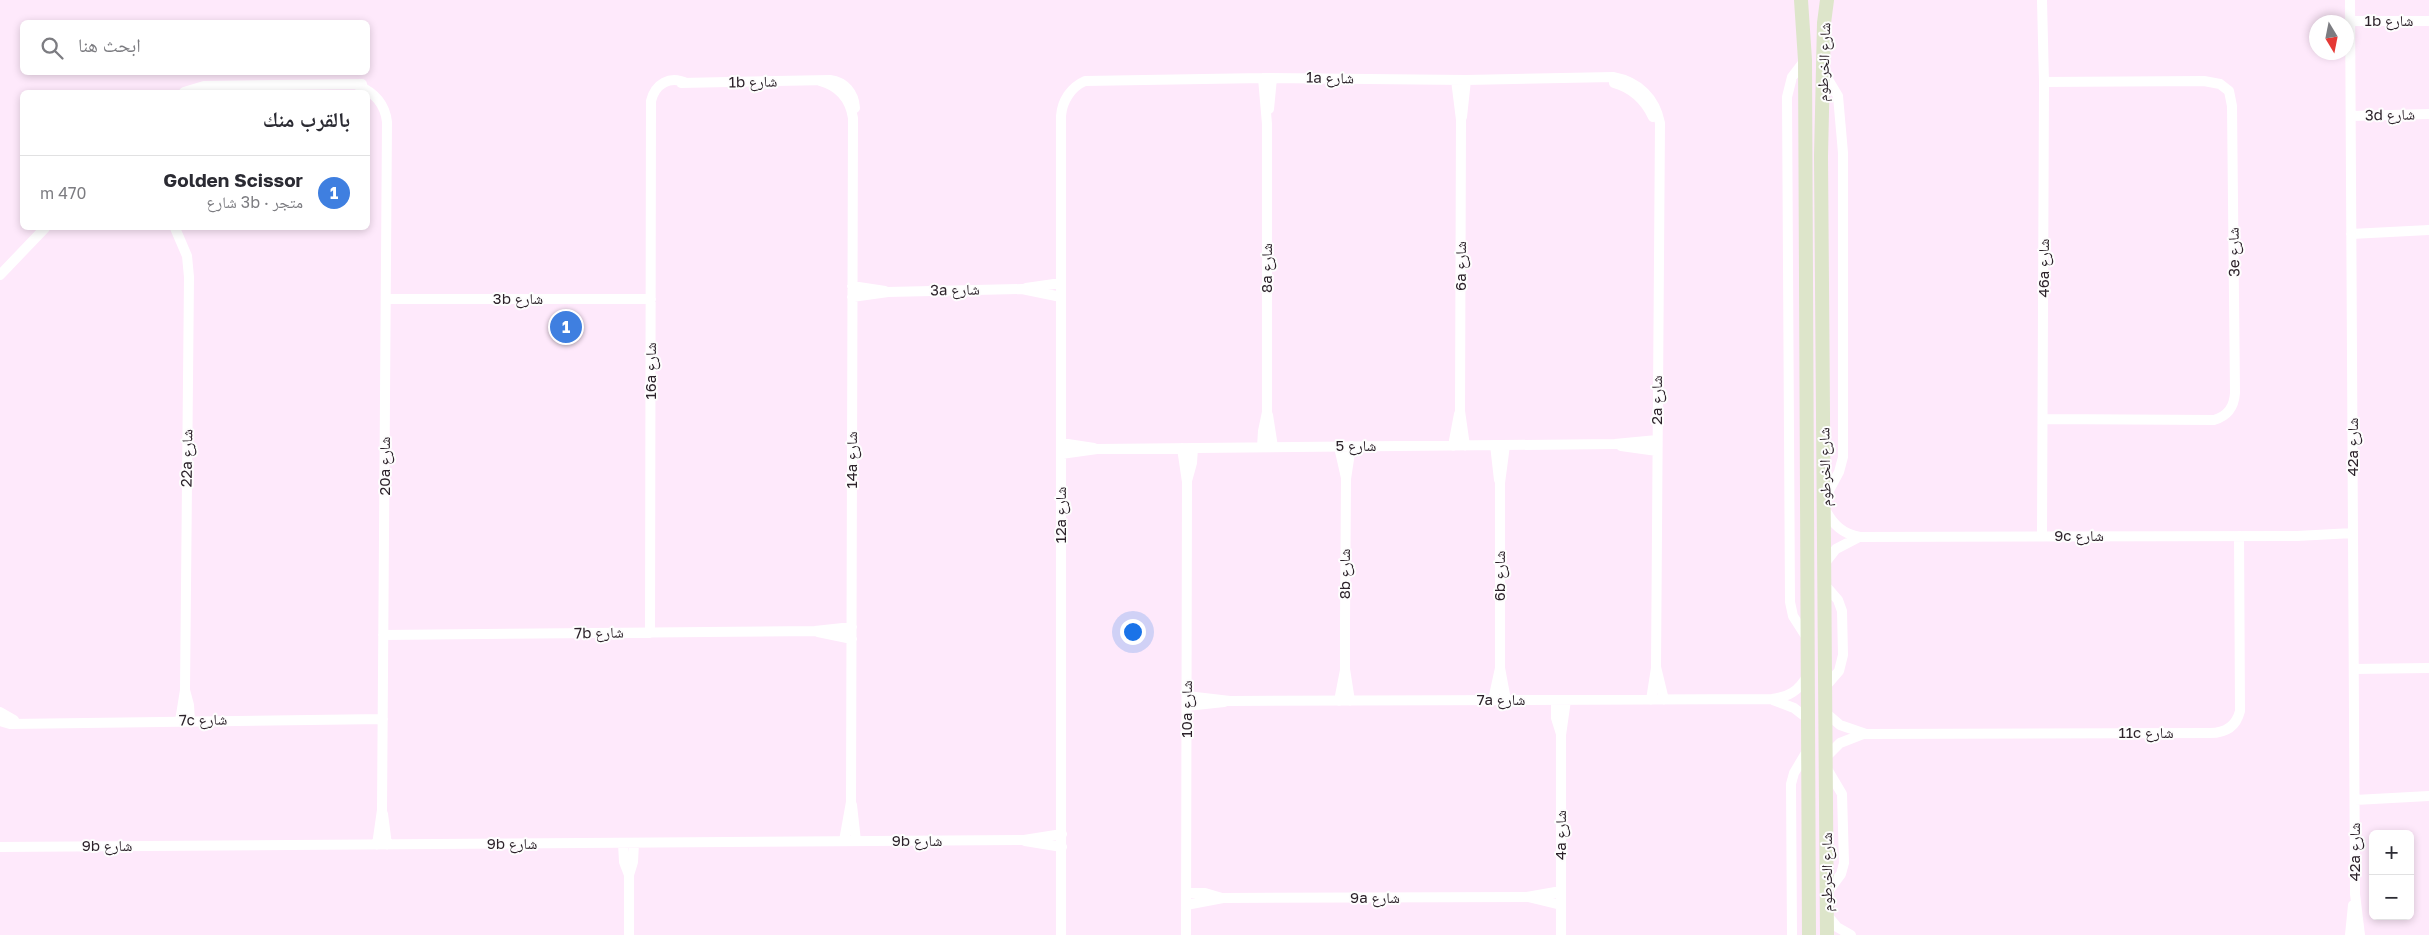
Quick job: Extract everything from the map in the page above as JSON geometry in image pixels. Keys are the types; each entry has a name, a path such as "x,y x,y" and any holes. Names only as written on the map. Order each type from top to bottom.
{"main road":[{"name":"شارع الخرطوم","path":"1801,0 1805,60 1809,935"},
{"path":"1803,21 1806,0"},
{"path":"1822,0 1821,8 1824,23"},
{"name":"شارع الخرطوم","path":"1827,0 1824,23 1821,156 1827,935"},
{"path":"1805,359 1816,364 1818,384 1824,402"},
{"path":"1808,828 1814,846 1816,935"}],"street":[{"name":"46a شارع","path":"2042,0 2044,82 2042,536"},
{"name":"42a شارع","path":"2350,0 2350,15"},
{"name":"1b شارع","path":"2354,21 2429,21"},
{"path":"1805,60 1792,77 1787,97 1790,602 1793,616 1807,638"},
{"name":"42a شارع","path":"2350,60 2355,797 2355,894 2350,935"},
{"path":"1823,72 1838,96 1844,153 1843,457 1839,472 1825,504"},
{"name":"8a شارع","path":"1267,78 1267,412 1273,447"},
{"name":"1a شارع","path":"1068,96 1078,84 1093,79 1622,79 1638,90"},
{"name":"6a شارع","path":"1461,80 1460,411 1465,446"},
{"name":"1b شارع","path":"662,87 686,83 820,81 843,89"},
{"name":"3e شارع","path":"2044,82 2204,81 2220,84 2229,91 2232,106 2235,393 2235,401 2228,414 2214,420 2044,419"},
{"name":"20a شارع","path":"191,90 204,86 368,85 380,96 384,109 387,122 382,845"},
{"name":"16a شارع","path":"650,633 651,110 652,96 662,87"},
{"name":"14a شارع","path":"843,89 855,103 853,118 852,292 851,802 856,841"},
{"name":"2a شارع","path":"1638,90 1655,106 1660,124 1656,667 1651,700"},
{"name":"12a شارع","path":"1061,935 1062,116 1068,96"},
{"name":"3d شارع","path":"2350,116 2429,114"},
{"path":"0,275 44,230"},
{"name":"22a شارع","path":"176,230 186,256 189,277 185,690 189,705 185,721"},
{"path":"2351,230 2429,230"},
{"name":"3a شارع","path":"852,292 1022,289 1061,283"},
{"name":"3a شارع","path":"1022,289 1061,297"},
{"name":"3b شارع","path":"386,299 651,299"},
{"name":"6a شارع","path":"1453,446 1460,411"},
{"name":"8a شارع","path":"1262,447 1262,431 1267,412"},
{"name":"شارع 5","path":"1061,454 1097,449 1615,444 1657,440"},
{"name":"شارع 5","path":"1061,443 1097,449"},
{"name":"شارع 5","path":"1615,444 1657,451"},
{"name":"6b شارع","path":"1500,445 1500,668 1506,700"},
{"name":"8b شارع","path":"1339,446 1346,479"},
{"name":"8b شارع","path":"1350,701 1345,669 1346,479 1351,446"},
{"name":"10a شارع","path":"1182,448 1187,482 1186,935"},
{"name":"10a شارع","path":"1187,482 1192,463 1193,448"},
{"name":"9c شارع","path":"1825,504 1835,525 1842,531 1860,537 2353,537"},
{"name":"11c شارع","path":"1826,713 1840,726 1866,734 2210,733 2224,731 2235,723 2240,711 2239,536"},
{"name":"9c شارع","path":"1825,563 1836,549 1860,537"},
{"name":"7b شارع","path":"383,635 814,631 852,627"},
{"name":"7b شارع","path":"814,631 852,639"},
{"name":"2a شارع","path":"1656,667 1664,700"},
{"name":"6b شارع","path":"1492,700 1500,668"},
{"path":"2354,669 2429,668"},
{"name":"8b شارع","path":"1339,701 1345,669"},
{"name":"7a شارع","path":"1772,700 1789,695 1802,684 1807,676"},
{"name":"4a شارع","path":"1561,700 1565,718 1561,735 1561,935"},
{"name":"7a شارع","path":"1187,701 1772,700 1788,704 1807,718"},
{"name":"7c شارع","path":"0,712 10,719 22,722"},
{"name":"7c شارع","path":"0,721 10,724 22,722 383,719"},
{"name":"11c شارع","path":"1826,762 1840,743 1866,734"},
{"path":"1792,935 1791,784 1794,773 1807,750"},
{"path":"2355,797 2429,796"},
{"name":"14a شارع","path":"844,841 851,802"},
{"name":"9b شارع","path":"0,847 1024,840 1062,834"},
{"name":"9b شارع","path":"1024,840 1062,847"},
{"path":"629,843 633,862 629,875 629,935"},
{"name":"9a شارع","path":"1186,905 1223,898 1527,897 1561,891"},
{"name":"9a شارع","path":"1186,893 1205,894 1223,898"},
{"name":"42a شارع","path":"2355,894 2360,935"},
{"name":"9a شارع","path":"1527,897 1561,905"},
{"path":"1827,915 1837,927 1850,935"}],"place":[{"name":"Golden Scissor","path":"566,327"}]}
